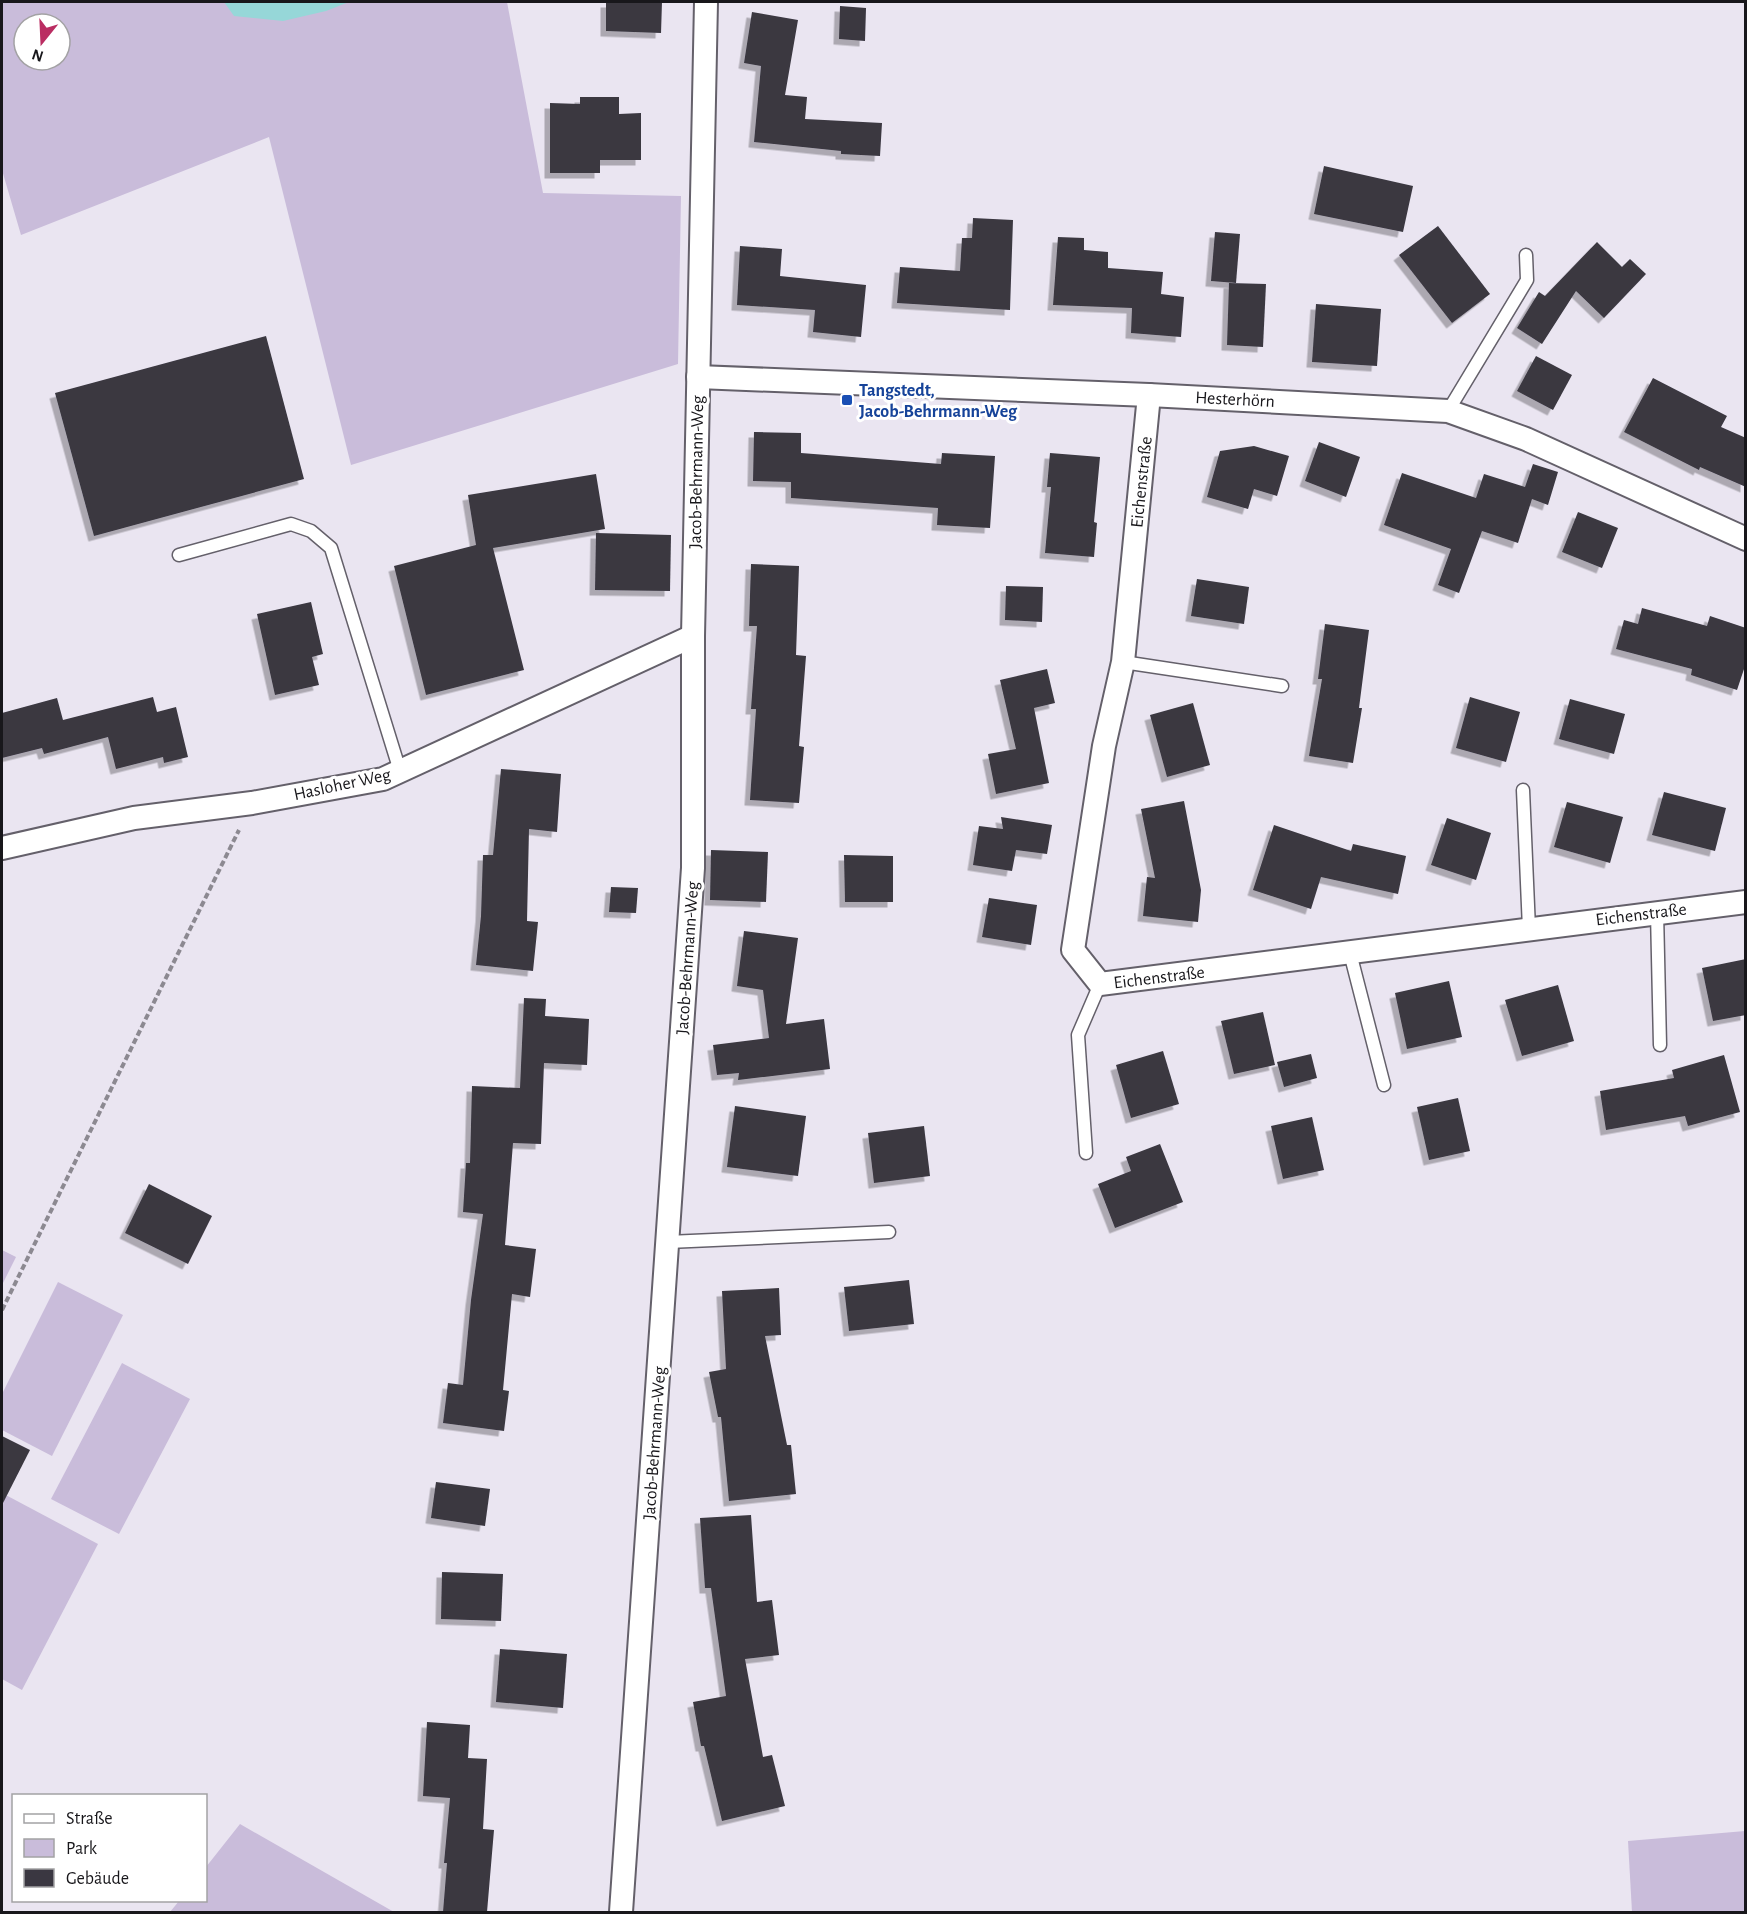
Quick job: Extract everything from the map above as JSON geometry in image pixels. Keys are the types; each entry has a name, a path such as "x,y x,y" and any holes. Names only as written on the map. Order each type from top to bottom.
{"street":[{"name":"Jacob-Behrmann-Weg","path":"621,1912 693,868 693,636 706,2"},
{"name":"Hesterhörn","path":"698,377 1149,395 1448,411 1526,439 1746,540"},
{"name":"Eichenstraße","path":"1149,395 1123,662 1104,746 1073,950 1100,984 1746,902"},
{"name":"Hasloher Weg","path":"2,848 134,818 252,803 383,779 693,636"}],"lane":[{"path":"1448,411 1527,280 1526,255"},
{"path":"179,555 291,524 311,531 331,548 400,771"},
{"path":"1123,662 1282,686"},
{"path":"1523,790 1529,929"},
{"path":"1657,912 1660,1045"},
{"path":"1350,953 1383,1085"},
{"path":"1086,1153 1078,1035 1100,984"},
{"path":"668,1242 889,1232"}],"path":[{"path":"2,1310 252,803"}],"green space":[{"path":"2,2 507,2 543,193 681,196 678,364 351,465 269,137 21,235 2,170"},
{"path":"2,1250 16,1257 2,1285"},
{"path":"58,1282 123,1315 52,1456 2,1430 2,1394"},
{"path":"122,1363 190,1399 119,1534 51,1499"},
{"path":"2,1493 98,1544 22,1690 2,1679"},
{"path":"240,1824 394,1912 170,1912 178,1902 207,1902 207,1866"},
{"path":"1745,1831 1745,1912 1632,1912 1628,1841"}],"shaded area":[{"path":"224,2 349,2 326,11 283,21 234,16"}],"building":[{"path":"606,2 662,2 661,33 606,31"},
{"path":"840,6 866,8 865,41 839,39"},
{"path":"752,12 798,20 785,95 807,97 805,119 882,123 880,156 841,154 841,151 754,142 761,66 744,63"},
{"path":"580,97 619,97 619,114 641,113 641,160 600,160 600,173 550,173 550,103 580,104"},
{"path":"1324,166 1413,186 1403,232 1314,214"},
{"path":"973,218 1013,220 1010,310 897,303 900,267 960,271 962,238 972,238"},
{"path":"1438,226 1490,294 1452,323 1399,255"},
{"path":"1215,232 1240,234 1236,283 1211,281"},
{"path":"1058,237 1084,238 1084,250 1108,252 1108,268 1163,272 1161,294 1184,297 1181,337 1131,333 1132,308 1053,305"},
{"path":"1597,242 1622,267 1630,259 1646,274 1604,318 1576,291 1542,344 1517,328 1539,292 1545,296"},
{"path":"740,246 782,249 780,276 866,285 861,337 813,332 815,310 737,305"},
{"path":"1229,283 1266,284 1263,347 1227,345"},
{"path":"1316,304 1381,309 1377,366 1312,362"},
{"path":"266,336 304,479 94,536 55,393"},
{"path":"1536,356 1572,375 1553,410 1517,391"},
{"path":"1653,378 1727,416 1721,427 1746,438 1746,487 1700,467 1699,470 1624,432"},
{"path":"754,432 801,433 801,453 941,464 942,453 995,456 990,528 937,525 938,508 791,498 791,482 753,481"},
{"path":"1319,442 1360,457 1346,497 1305,481"},
{"path":"1254,446 1289,456 1277,496 1254,489 1248,509 1207,497 1220,451"},
{"path":"1050,453 1100,457 1094,522 1097,523 1094,557 1045,553 1051,487 1047,487"},
{"path":"1533,464 1558,472 1548,505 1532,499 1518,543 1482,531 1459,593 1438,585 1451,549 1384,525 1402,473 1476,498 1484,474 1525,487"},
{"path":"596,474 605,529 493,548 524,670 426,695 394,566 476,545 468,495"},
{"path":"1578,512 1618,528 1602,568 1562,552"},
{"path":"596,533 671,535 670,591 595,590"},
{"path":"751,564 799,566 796,655 806,656 799,746 804,747 799,803 750,800 756,709 751,709 757,626 749,626"},
{"path":"1197,579 1249,587 1244,624 1191,616"},
{"path":"1006,586 1043,587 1042,622 1005,620"},
{"path":"311,602 323,654 312,657 319,685 275,695 257,614"},
{"path":"1642,608 1707,626 1710,616 1746,628 1746,663 1737,690 1691,675 1692,669 1616,649 1624,620 1638,624"},
{"path":"1325,624 1369,630 1359,708 1362,708 1353,763 1309,756 1322,679 1318,679"},
{"path":"1047,669 1055,703 1034,708 1049,783 996,794 988,754 1016,749 1000,680"},
{"path":"153,697 157,712 176,707 188,757 164,763 163,757 116,769 108,737 44,754 42,748 2,758 2,713 57,698 63,720"},
{"path":"1470,697 1520,712 1506,762 1456,748"},
{"path":"1570,699 1625,714 1614,754 1559,739"},
{"path":"1193,703 1210,765 1167,777 1150,715"},
{"path":"501,769 561,774 557,832 529,829 527,921 538,922 533,971 476,965 481,916 483,855 493,855"},
{"path":"1664,792 1726,808 1715,851 1652,835"},
{"path":"1184,801 1201,890 1198,922 1143,916 1147,877 1155,878 1141,809"},
{"path":"1567,802 1623,817 1610,863 1554,847"},
{"path":"1001,817 1052,825 1047,854 1016,850 1012,871 973,865 979,826 1003,829"},
{"path":"1447,818 1491,833 1476,880 1431,865"},
{"path":"1274,825 1351,851 1353,844 1406,856 1398,894 1321,877 1311,909 1253,890"},
{"path":"711,850 768,852 766,902 710,900"},
{"path":"844,855 893,856 893,902 845,902"},
{"path":"611,887 638,888 636,913 609,912"},
{"path":"989,898 1037,905 1031,945 982,937"},
{"path":"744,931 798,938 786,1024 824,1019 830,1069 738,1080 739,1073 717,1075 713,1045 769,1038 763,990 737,986"},
{"path":"1746,959 1746,1015 1713,1021 1702,968"},
{"path":"1449,981 1462,1037 1407,1049 1395,993"},
{"path":"1558,985 1574,1041 1522,1056 1505,1000"},
{"path":"524,998 546,999 545,1016 589,1019 587,1065 544,1063 541,1144 513,1143 505,1245 536,1249 530,1297 512,1294 503,1390 509,1391 504,1431 443,1423 448,1383 463,1385 471,1300 483,1214 463,1212 466,1163 470,1163 472,1086 520,1088"},
{"path":"1263,1012 1275,1065 1234,1074 1221,1021"},
{"path":"1163,1051 1179,1104 1131,1118 1116,1065"},
{"path":"1311,1054 1317,1078 1284,1087 1277,1062"},
{"path":"1724,1055 1740,1112 1688,1126 1685,1116 1606,1130 1600,1091 1674,1078 1672,1070"},
{"path":"1458,1098 1470,1151 1429,1160 1417,1107"},
{"path":"735,1106 806,1116 798,1176 727,1167"},
{"path":"1312,1117 1324,1170 1283,1179 1271,1126"},
{"path":"924,1126 930,1176 874,1183 868,1133"},
{"path":"1160,1144 1183,1202 1115,1228 1098,1184 1131,1171 1126,1157"},
{"path":"149,1184 212,1216 188,1264 125,1233"},
{"path":"909,1280 914,1324 849,1331 844,1287"},
{"path":"779,1288 781,1335 765,1336 787,1445 791,1445 796,1494 729,1501 721,1417 718,1417 709,1372 726,1369 722,1291"},
{"path":"2,1436 30,1450 2,1505"},
{"path":"436,1482 490,1489 485,1526 431,1518"},
{"path":"751,1515 757,1602 772,1600 779,1655 745,1659 763,1757 772,1755 785,1806 722,1821 704,1746 701,1746 693,1702 726,1696 711,1588 705,1588 700,1518"},
{"path":"442,1572 503,1574 501,1621 441,1619"},
{"path":"500,1649 567,1654 563,1708 496,1702"},
{"path":"427,1722 470,1725 468,1758 487,1759 483,1829 494,1830 487,1912 443,1912 447,1863 444,1863 450,1798 423,1796"}],"place":[{"name":"Tangstedt, Jacob-Behrmann-Weg","path":"847,400"}]}
